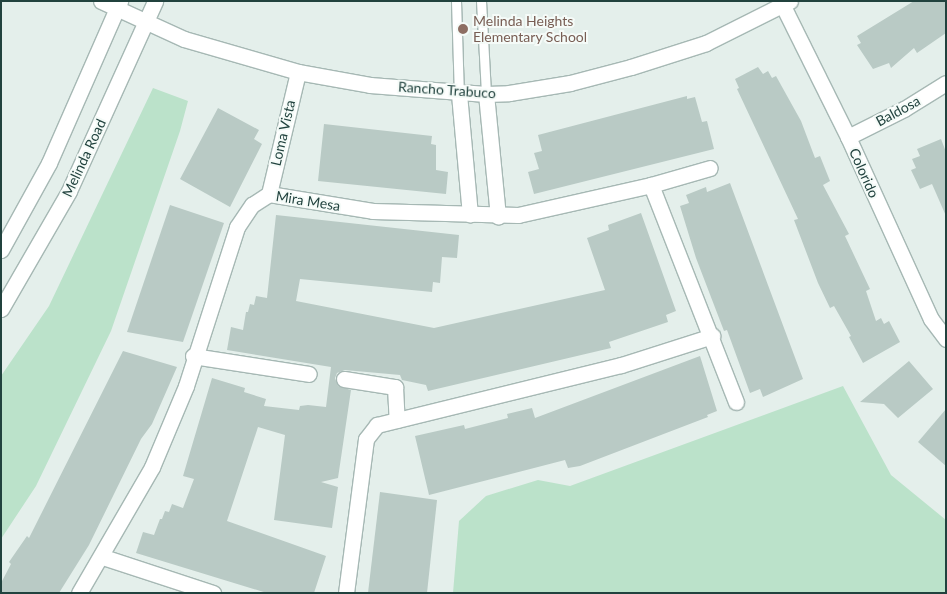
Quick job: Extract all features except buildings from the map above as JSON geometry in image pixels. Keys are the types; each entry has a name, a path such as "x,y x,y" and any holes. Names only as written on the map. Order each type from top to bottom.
{"street":[{"name":"Rancho Trabuco","path":"101,1 119,4 147,22 184,39 298,72 370,85 459,94 510,93 570,83 631,67 706,43 787,4"},
{"name":"Melinda Road","path":"1,309 69,191 155,1"},
{"name":"Melinda Road","path":"1,250 49,163 119,4"},
{"name":"Colorido","path":"787,4 931,319 946,339"},
{"name":"Loma Vista","path":"269,194 298,72"},
{"name":"Baldosa","path":"848,137 904,110 946,83"},
{"path":"459,94 470,215"},
{"path":"486,94 498,216"},
{"name":"Mira Mesa","path":"79,593 103,557 152,467 186,386 193,356 237,227 252,205 269,194 373,211 498,216 518,215 651,185 710,168"},
{"path":"651,185 712,336 736,402"},
{"path":"346,593 366,439 377,425 621,365 712,336"},
{"path":"193,356 309,374"},
{"path":"344,379 395,387 397,420"},
{"path":"103,557 213,593"}],"lane":[{"path":"456,1 459,94"},
{"path":"481,1 486,94"}],"green space":[{"path":"153,88 188,101 180,131 111,331 36,486 1,539 1,376 49,306"},
{"path":"843,386 891,475 946,520 946,593 453,593 459,521 486,496 538,480 570,486"}],"place":[{"name":"Melinda Heights Elementary School","path":"463,29"}]}
